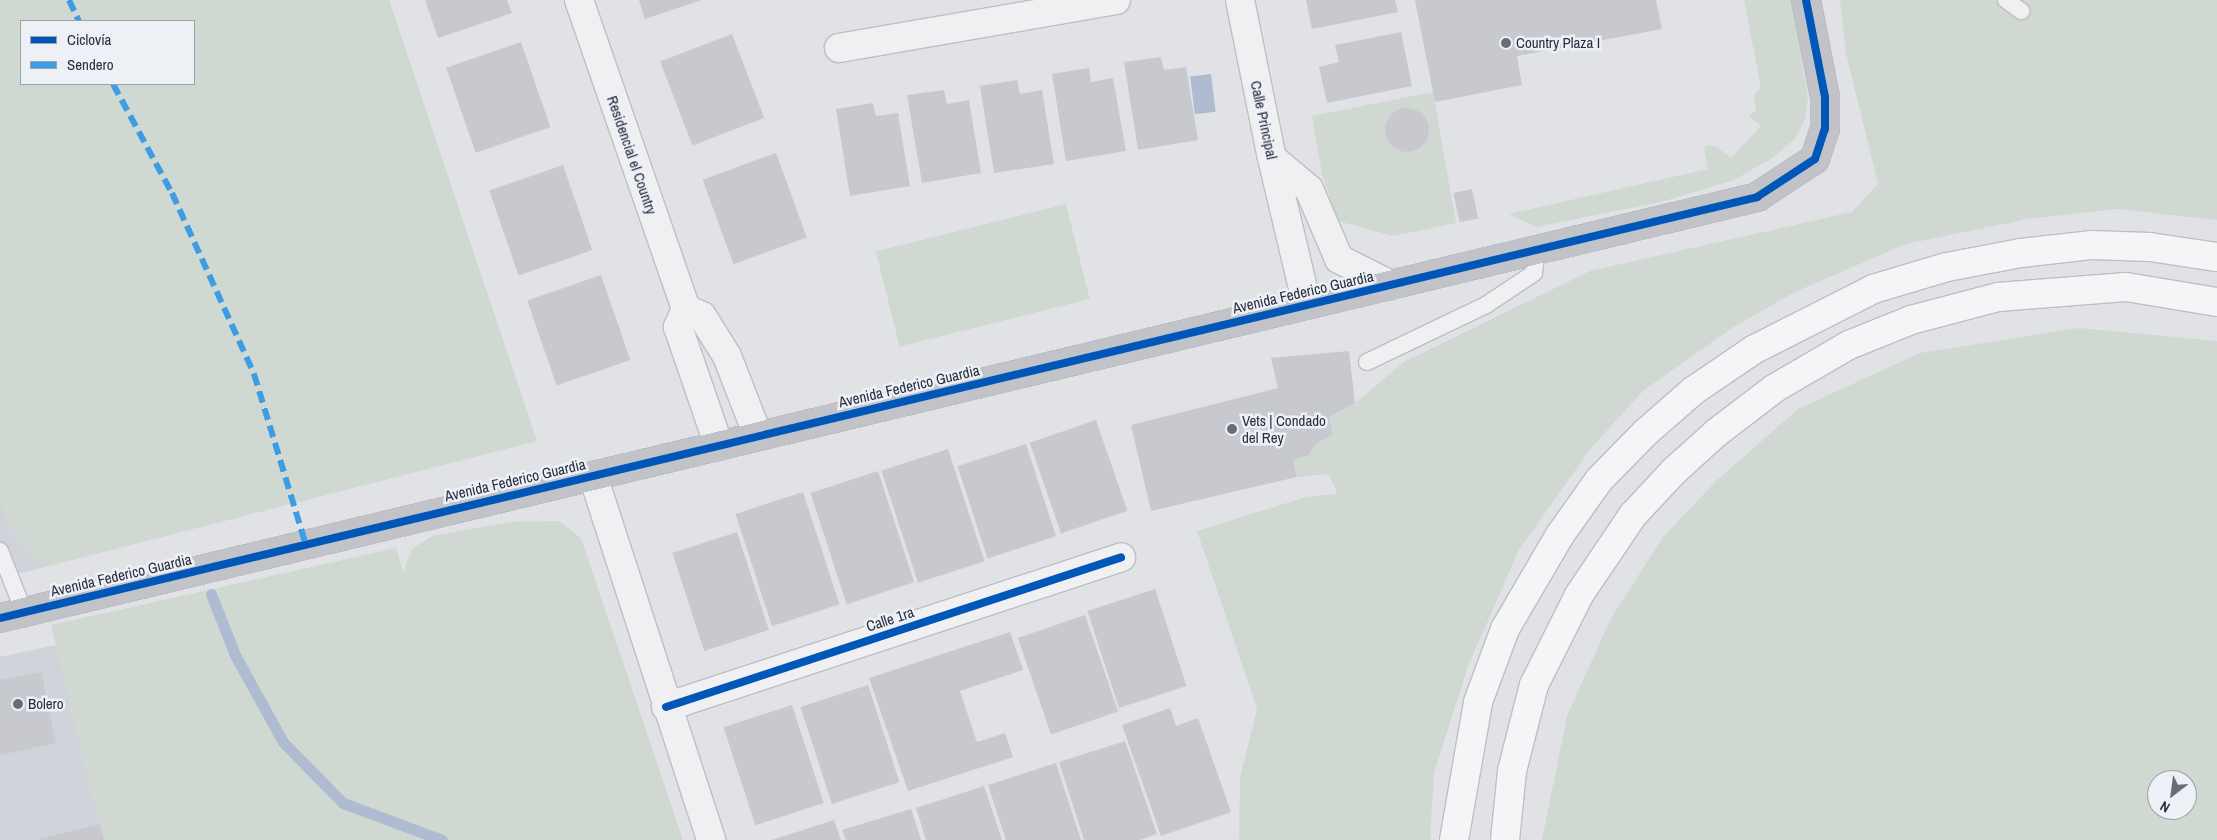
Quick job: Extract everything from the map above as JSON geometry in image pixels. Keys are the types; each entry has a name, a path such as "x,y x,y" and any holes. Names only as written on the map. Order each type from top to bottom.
{"highway":[{"path":"1454,840 1478,702 1505,629 1530,582 1599,480 1644,433 1693,391 1754,350 1873,289 1947,267 2021,253 2091,245 2150,247 2217,257"},
{"path":"1505,840 1512,772 1534,685 1579,595 1633,515 1674,471 1716,433 1775,388 1849,345 1911,320 1998,297 2126,287 2217,302"}],"street":[{"name":"Residencial el Country","path":"579,0 686,309"},
{"path":"839,48 1116,0"},
{"name":"Calle Principal","path":"1240,0 1272,158 1307,305"},
{"name":"Avenida Federico Guardia","path":"12,615 1757,197 1815,159 1825,129 1825,97 1806,0"},
{"path":"1272,158 1309,189 1339,259 1391,285"},
{"path":"719,446 678,327 686,309 702,316 727,356 758,436"},
{"path":"593,476 666,707 711,840"},
{"name":"Calle 1ra","path":"666,707 1121,556"}],"lane":[{"path":"2006,0 2021,11"},
{"path":"1367,362 1494,300 1534,273 1537,250"},
{"path":"0,551 12,615"}],"shaded area":[{"path":"0,0 389,0 537,441 45,567 11,529 0,497"},
{"path":"1744,0 1791,0 1808,98 1805,119 1795,139 1772,158 1734,180 1661,202 1536,227 1509,214 1708,169 1704,150 1707,145 1715,146 1731,158 1761,126 1749,116 1756,110 1754,94 1761,88"},
{"path":"1840,0 2217,0 2217,220 2117,209 2028,219 1906,244 1795,292 1732,328 1643,391 1591,448 1519,550 1468,666 1434,773 1430,840 1239,840 1240,777 1257,709 1197,531 1306,497 1335,494 1337,491 1328,474 1297,477 1293,460 1309,455 1317,443 1333,434 1329,417 1355,403 1404,362 1590,271 1852,212 1878,184 1846,54"},
{"path":"1433,92 1456,223 1393,236 1338,221 1322,174 1312,116"},
{"path":"1066,204 1090,299 900,347 876,251"},
{"path":"2079,328 2217,341 2217,840 1542,840 1567,716 1610,620 1663,537 1716,481 1798,409 1920,353"},
{"path":"0,497 11,529 45,567 0,578"},
{"path":"559,521 581,538 683,840 104,840 51,625 396,548 403,572 412,549 432,536 512,522"},
{"path":"56,645 104,840 0,840 0,657"}],"water":[{"path":"1211,74 1216,112 1195,114 1190,77"}],"building":[{"path":"425,0 507,0 512,13 438,38"},
{"path":"639,0 702,0 645,19"},
{"path":"1306,0 1395,0 1398,12 1312,29"},
{"name":"Country Plaza I","path":"1415,0 1656,0 1662,29 1517,56 1522,85 1435,102"},
{"path":"1401,32 1412,86 1327,103 1319,67 1339,62 1335,45"},
{"path":"732,34 764,118 692,146 660,62"},
{"path":"521,42 550,127 476,153 446,68"},
{"path":"1161,57 1164,70 1186,67 1198,140 1138,150 1124,62"},
{"path":"1089,68 1091,82 1113,78 1126,151 1066,161 1052,74"},
{"path":"1017,80 1020,94 1042,90 1054,164 994,173 980,86"},
{"path":"944,90 947,104 969,100 981,173 922,183 907,95"},
{"path":"873,103 876,116 898,113 910,186 850,196 836,109"},
{"path":"1411,108 1423,114 1428,121 1428,139 1423,146 1416,151 1403,152 1395,149 1388,142 1385,126 1388,118 1395,111"},
{"path":"776,153 807,238 733,264 703,180"},
{"path":"563,165 592,250 519,275 489,190"},
{"path":"1472,189 1478,218 1460,222 1453,193"},
{"path":"601,275 630,360 557,385 527,300"},
{"name":"Vets | Condado del Rey","path":"1349,351 1355,403 1329,417 1333,434 1317,443 1309,455 1293,460 1297,477 1151,511 1131,425 1278,388 1271,358"},
{"path":"1096,420 1127,511 1061,534 1030,443"},
{"path":"1026,444 1056,536 987,559 958,466"},
{"path":"948,449 984,561 918,583 881,471"},
{"path":"878,471 914,582 847,604 810,493"},
{"path":"803,492 839,604 772,626 735,514"},
{"path":"737,532 769,630 704,651 672,553"},
{"path":"1155,589 1187,686 1119,708 1087,611"},
{"path":"1085,615 1118,711 1051,735 1018,638"},
{"path":"1010,632 1023,670 960,691 977,742 1005,733 1013,757 908,791 869,678"},
{"path":"41,672 56,743 0,755 0,680"},
{"path":"868,685 900,782 832,804 800,707"},
{"path":"792,705 824,803 755,825 724,727"},
{"path":"1170,708 1176,726 1198,718 1231,812 1161,836 1122,725"},
{"path":"1125,741 1157,834 1140,840 1084,840 1059,762"},
{"path":"1056,763 1081,840 1006,840 988,785"},
{"path":"984,786 1002,840 926,840 916,808"},
{"path":"911,809 921,840 846,840 842,830"},
{"path":"834,820 841,840 772,840"},
{"path":"100,824 104,840 38,840 38,839"}],"waterway":[{"path":"211,594 235,655 283,742 343,803 442,840"}],"marked path":[{"path":"69,0 79,20"},
{"path":"114,85 172,193 254,374 306,545"}],"cycle path":[{"path":"0,618 1757,197 1815,159 1825,129 1825,97 1806,0"},
{"path":"666,707 1121,557"}],"place":[{"name":"Country Plaza I","path":"1506,43"},
{"name":"Vets | Condado del Rey","path":"1232,429"},
{"name":"Bolero","path":"18,704"}]}
